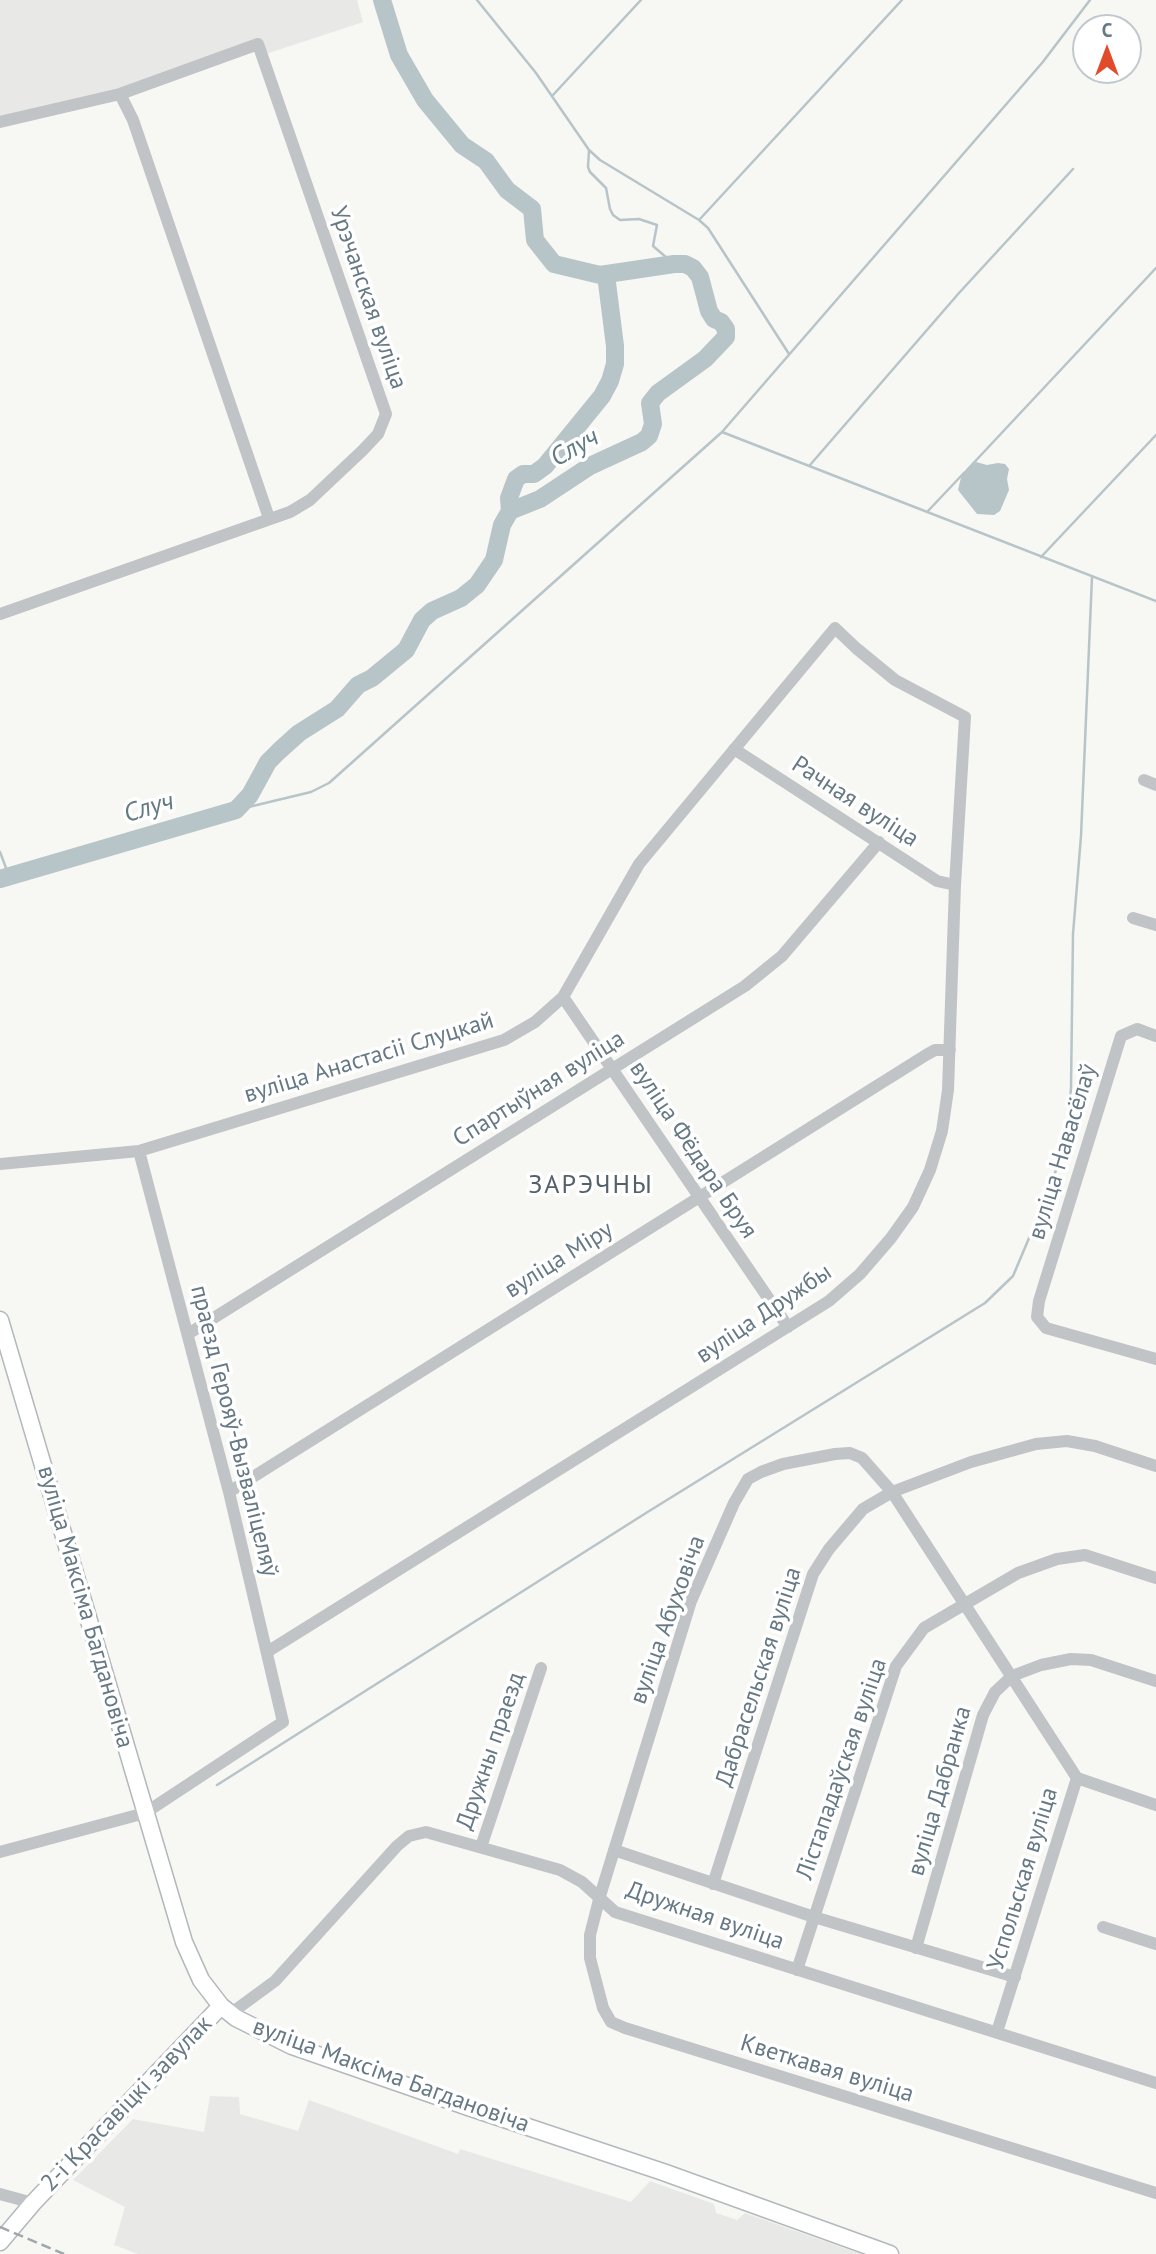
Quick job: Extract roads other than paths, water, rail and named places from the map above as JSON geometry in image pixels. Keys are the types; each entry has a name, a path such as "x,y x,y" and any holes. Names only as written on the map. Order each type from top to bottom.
{"main road":[{"name":"вуліца Максіма Багдановіча","path":"0,1320 145,1813 192,1963 201,1980 225,2010 265,2034 292,2046 663,2172 890,2254"},
{"name":"2-і Красавіцкі завулак","path":"0,2242 33,2203 225,2010"}],"street":[{"name":"Урэчанская вуліца","path":"0,614 290,512 310,500 363,450 378,434 386,414 258,44 120,94"},
{"path":"0,122 120,94 133,120 269,518"},
{"name":"вуліца Анастасіі Слуцкай","path":"0,1164 139,1151 503,1040 535,1022 563,997 639,864 835,628 895,680 965,717"},
{"name":"вуліца Дружбы","path":"267,1652 829,1301 860,1274 891,1238 913,1207 930,1170 942,1131 948,1090 955,885 965,717"},
{"name":"Рачная вуліца","path":"734,749 937,881 955,885"},
{"name":"Спартыўная вуліца","path":"188,1334 745,986 782,956 879,842"},
{"path":"1132,919 1156,925"},
{"name":"вуліца Фёдара Бруя","path":"563,997 788,1327"},
{"name":"вуліца Навасёлаў","path":"1156,1036 1137,1029 1121,1035 1039,1301 1037,1317 1046,1328 1156,1359"},
{"name":"вуліца Міру","path":"229,1492 935,1050 950,1050"},
{"name":"праезд Герояў-Вызваліцеляў","path":"139,1151 229,1492 283,1722 145,1813"},
{"name":"Дабрасельская вуліца","path":"713,1884 813,1574 829,1549 863,1509 892,1492 971,1462 1036,1444 1067,1441 1096,1446 1156,1466"},
{"name":"вуліца Абуховіча","path":"600,1896 691,1601 734,1503 748,1479 783,1464 850,1453 862,1458 892,1492"},
{"path":"892,1492 1077,1777"},
{"name":"Лістападаўская вуліца","path":"797,1970 896,1666 924,1628 1018,1573 1057,1559 1085,1555 1156,1578"},
{"name":"вуліца Дабранка","path":"916,1948 983,1715 995,1692 1012,1676 1041,1665 1071,1659 1091,1660 1156,1681"},
{"name":"Дружны праезд","path":"481,1847 541,1668"},
{"name":"Успольская вуліца","path":"998,2032 1077,1777 1156,1805"},
{"path":"0,1852 145,1813"},
{"name":"Дружная вуліца","path":"225,2010 275,1981 397,1846 410,1836 426,1832 560,1870 582,1882 615,1912 1156,2083"},
{"path":"614,1850 814,1917 1014,1978"},
{"name":"Кветкавая вуліца","path":"600,1896 590,1935 590,1958 603,2008 611,2022 1156,2193"},
{"path":"1103,1927 1156,1944"},
{"path":"0,2194 33,2203"}],"waterway":[{"name":"Случ","path":"0,879 236,810 250,795 268,762 279,751 299,733 337,709 358,685 372,678 406,650 422,620 432,611 461,598 477,585 494,560 502,525 510,511 540,499 590,466 642,442 649,436 653,424 650,403 658,393 705,359 726,337 726,329 709,311 700,277 693,268 685,264 600,275 554,264 535,240 532,209 507,190 486,161 462,145 425,100 399,55 382,0"},
{"path":"477,0 536,73 589,150 600,160 708,228 789,354"},
{"path":"553,95 641,0"},
{"path":"700,219 902,0"},
{"path":"236,810 311,792 329,783 722,432 1042,63 1090,0"},
{"path":"589,150 588,167 606,188 613,215 620,220 639,219 657,225 653,246 674,264"},
{"path":"810,465 959,293 1073,169"},
{"path":"967,470 1156,268"},
{"path":"510,511 509,498 516,479 523,474 534,474 545,466 602,396 610,381 615,364 615,346 606,275"},
{"path":"722,432 1156,601"},
{"path":"1041,557 1156,435"},
{"path":"927,512 962,475"},
{"path":"217,1785 646,1513 985,1303 1013,1276 1059,1162 1069,1115 1073,934 1081,836 1092,577"},
{"path":"0,852 9,876"}],"railway":[{"path":"0,2227 64,2254"}],"district":[{"name":"ЗАРЭЧНЫ","path":"591,1186"}]}
